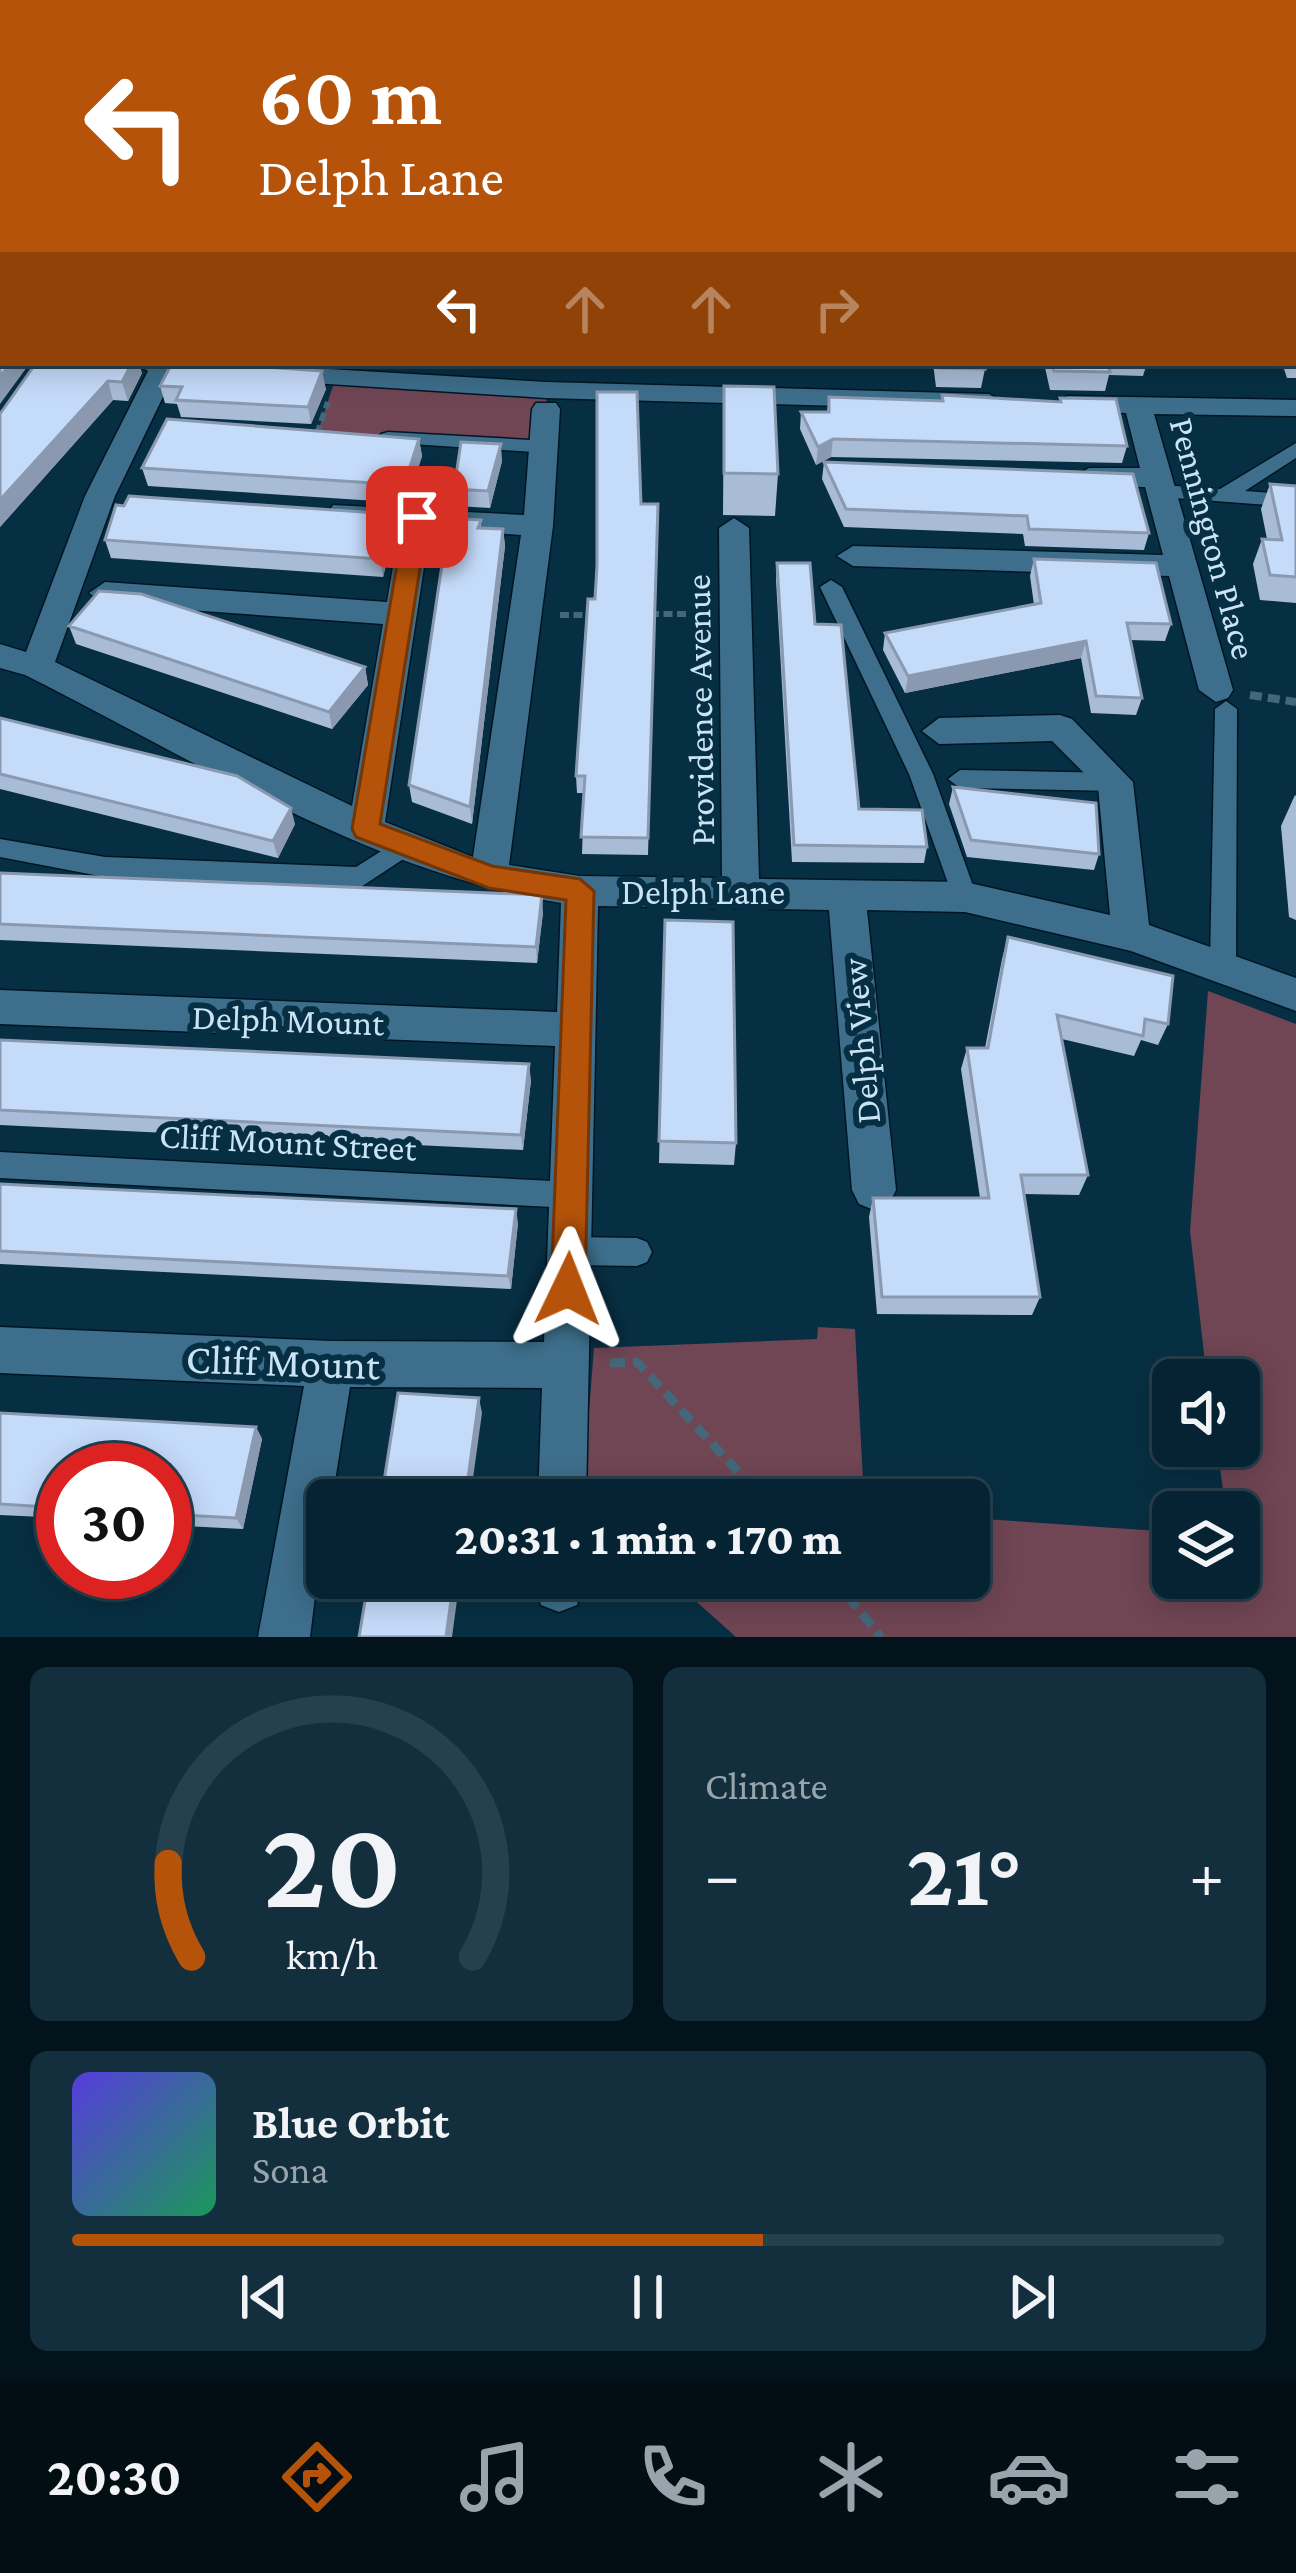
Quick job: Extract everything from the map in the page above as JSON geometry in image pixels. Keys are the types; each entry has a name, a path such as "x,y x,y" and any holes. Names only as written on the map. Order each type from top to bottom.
{"street":[{"path":"38,667 100,496 144,425 159,366"},
{"path":"216,366 358,371 745,407 877,398 1296,408"},
{"path":"874,366 877,398"},
{"name":"Pennington Place","path":"1138,406 1221,699"},
{"path":"489,877 548,447 546,409"},
{"path":"1064,476 1160,484"},
{"path":"321,511 538,526"},
{"path":"366,829 417,517"},
{"name":"Providence Avenue","path":"734,528 741,890"},
{"path":"853,556 1182,566"},
{"path":"106,592 401,614"},
{"name":"Delph Lane","path":"0,656 38,667 403,847 489,877 580,891 965,897 1131,935 1223,964 1296,995"},
{"path":"939,731 1060,728 1115,782 1131,935"},
{"path":"563,1479 580,891"},
{"name":"Delph View","path":"846,893 874,1190"},
{"name":"Delph Mount","path":"0,1007 576,1030"},
{"name":"Cliff Mount","path":"0,1350 331,1364 566,1366"},
{"path":"284,1637 331,1364"}],"lane":[{"path":"363,437 548,447"},
{"path":"1223,496 1296,449"},
{"path":"1160,484 1223,496 1296,501"},
{"path":"831,586 921,774 965,897"},
{"path":"1221,699 1223,964"},
{"path":"960,779 1115,782"},
{"path":"0,848 105,867 362,877 403,847"},
{"name":"Cliff Mount Street","path":"0,1165 572,1195"},
{"path":"569,1251 637,1252"}],"path":[{"path":"633,614 737,613"},
{"path":"522,616 609,615"},
{"path":"566,1366 637,1362 745,1479"},
{"path":"850,1599 881,1637"}],"shaded area":[{"path":"336,377 546,390 548,447 317,434"},
{"path":"1208,991 1296,1024 1296,1637 736,1637 693,1599 990,1599 990,1519 1152,1531 1152,1599 1260,1599 1260,1491 1223,1491 1220,1467 1260,1467 1260,1359 1205,1359 1190,1231"},
{"path":"818,1327 855,1329 863,1479 584,1479 594,1348 817,1339"}],"building":[{"path":"34,366 130,366 122,382 108,381 0,500 0,414"},
{"path":"170,366 322,371 308,407 176,400 182,387 160,386"},
{"path":"984,366 985,369 939,368"},
{"path":"1053,366 1109,366 1110,372 1054,371"},
{"path":"724,386 774,387 778,474 724,473"},
{"path":"597,392 637,392 641,504 658,504 648,838 581,837 585,776 576,776 588,599 595,599 597,565"},
{"path":"942,395 1061,402 1060,398 1116,399 1127,446 833,439 818,447 801,412 829,412 829,397 943,401"},
{"path":"167,419 419,439 404,485 142,468"},
{"path":"461,442 501,444 488,491 454,489"},
{"path":"824,462 1133,474 1149,533 1029,529 1027,516 846,509"},
{"path":"1270,484 1296,486 1296,577 1270,575 1262,539 1282,540"},
{"path":"129,496 392,514 380,559 105,540 116,505 124,506"},
{"path":"449,518 481,520 478,528 503,529 470,807 409,785"},
{"path":"1034,559 1156,563 1171,624 1127,623 1142,698 1096,696 1086,641 908,676 885,633 1041,603"},
{"path":"777,563 810,563 815,624 841,625 859,809 922,810 927,847 794,845"},
{"path":"99,591 141,594 365,667 329,712 69,626"},
{"path":"0,718 237,776 291,808 273,841 0,774"},
{"path":"953,787 1096,803 1099,854 971,840"},
{"path":"0,873 542,895 536,947 0,924"},
{"path":"665,920 733,922 736,1143 659,1141"},
{"path":"1008,937 1173,976 1168,1024 1145,1019 1143,1036 1057,1015 1088,1175 1021,1175 1040,1297 882,1297 873,1198 989,1198 967,1048 988,1048"},
{"path":"0,1040 529,1064 521,1135 0,1110"},
{"path":"0,1184 516,1209 508,1276 0,1251"},
{"path":"398,1393 479,1398 468,1479 384,1479"},
{"path":"0,1413 256,1427 236,1518 192,1516 192,1443 36,1443 36,1506 0,1504"},
{"path":"365,1599 451,1599 446,1637 359,1637"}],"route":[{"path":"417,517 366,829 489,877 580,891 568,1289"}]}
